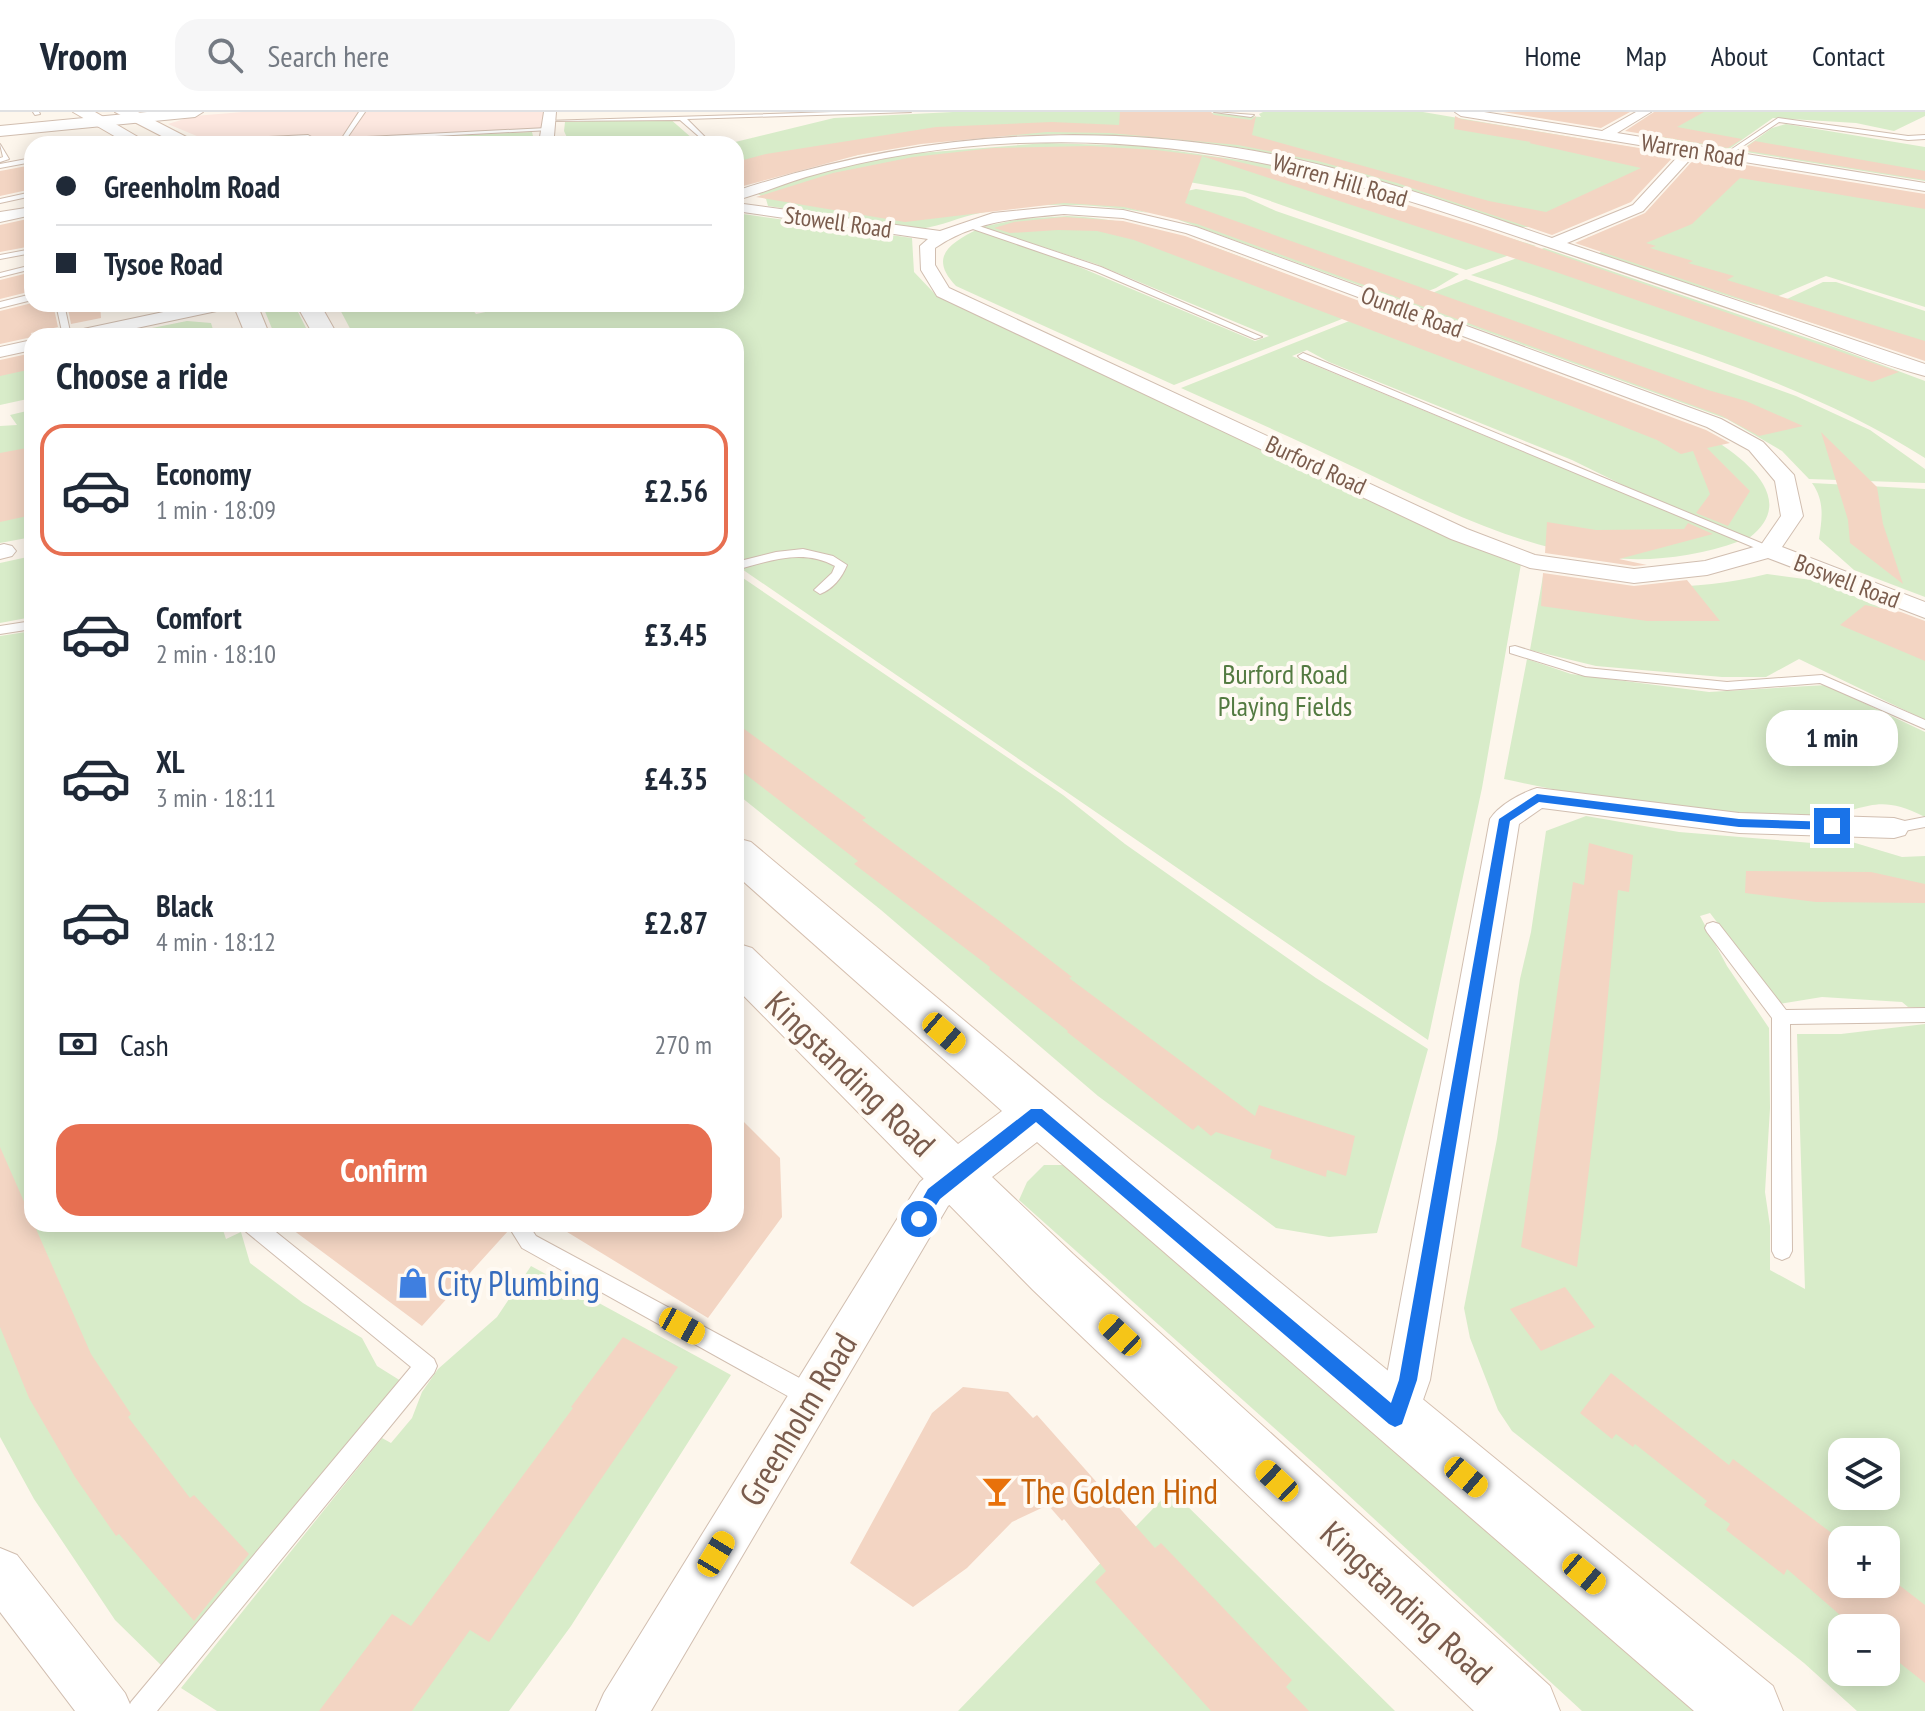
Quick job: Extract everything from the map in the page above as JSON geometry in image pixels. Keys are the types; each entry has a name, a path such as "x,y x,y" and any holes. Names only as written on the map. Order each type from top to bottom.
{"main road":[{"path":"127,113 172,136"},
{"path":"90,116 122,136"},
{"path":"744,859 1036,1114 1748,1711"},
{"name":"Kingstanding Road","path":"744,968 1053,1272 1525,1711"},
{"path":"956,1175 1036,1114"}],"street":[{"path":"0,131 90,116 195,112"},
{"path":"163,132 166,123 195,112"},
{"name":"Warren Road","path":"1461,112 1925,187"},
{"path":"1603,136 1645,112"},
{"name":"Warren Hill Road","path":"744,193 784,177 857,157 927,147 1000,140 1123,141 1197,148 1309,167 1552,243 1925,370"},
{"path":"1552,243 1638,208 1692,149"},
{"name":"Stowell Road","path":"744,208 940,236"},
{"name":"Oundle Road","path":"940,236 1011,213 1064,210 1123,214 1191,230 1714,423 1756,446 1786,480 1792,516 1769,550"},
{"path":"0,217 24,212"},
{"name":"Burford Road","path":"940,236 928,246 924,257 928,270 943,292 1459,534 1530,561 1634,576 1707,568 1769,550"},
{"path":"112,328 188,312"},
{"path":"0,352 24,347"},
{"name":"Boswell Road","path":"1769,550 1925,611"},
{"path":"1395,1418 1408,1380 1505,819 1537,798 1739,823 1910,825"},
{"name":"Greenholm Road","path":"622,1711 934,1194 956,1175"},
{"path":"0,1572 107,1711"}],"lane":[{"path":"345,136 362,112"},
{"path":"426,136 548,121 908,112"},
{"path":"1217,112 1251,115"},
{"path":"681,117 701,136"},
{"path":"1726,155 1778,120 1908,138 1925,137"},
{"path":"0,146 7,158 0,163"},
{"path":"0,163 24,161"},
{"path":"0,201 24,196"},
{"path":"970,225 1098,269 1258,337"},
{"path":"0,257 24,252"},
{"path":"0,275 24,269"},
{"path":"0,305 24,299"},
{"path":"1303,356 1769,550"},
{"path":"744,564 800,551 828,556 841,565 837,575 820,590"},
{"path":"0,630 24,626"},
{"path":"1515,650 1585,672 1711,684 1822,679 1925,725"},
{"path":"1713,928 1781,1017 1782,1251"},
{"path":"1781,1017 1925,1015"},
{"path":"140,1711 426,1366 261,1232"},
{"path":"522,1232 529,1242 810,1396"}],"shaded area":[{"path":"243,112 545,112 541,129 532,132 449,136 197,136 168,124 194,116"}],"green space":[{"path":"953,112 1199,112 1261,117 1259,114 1263,112 1423,112 1642,149 1663,160 1563,227 1516,227 1310,162 1243,148 1157,138 1060,134 971,137 904,145 744,179 744,140 834,118"},
{"path":"1660,112 1925,112 1925,116 1894,131 1856,123 1773,118 1729,149 1647,135 1634,128"},
{"path":"669,118 690,136 566,136 565,122"},
{"path":"1786,124 1925,147 1925,181 1740,151 1772,128"},
{"path":"532,132 533,136 449,136"},
{"path":"1046,143 1143,146 1274,165 1536,246 1466,270 1242,191 1171,179 1019,178 1149,213 1086,205 1043,205 980,213 920,229 768,206 766,199 758,194 814,173 907,154"},
{"path":"1697,166 1925,196 1925,307 1826,276 1757,305 1598,255 1602,250 1587,238 1640,220"},
{"path":"1196,189 1245,197 1276,211 1459,274 1436,288 1403,301 1179,220 1187,191"},
{"name":"Burford Road Playing Fields","path":"744,214 912,238 914,272 935,294 1455,539 1521,564 1482,788 1428,1040 744,570 744,328 350,328 341,312 744,312"},
{"path":"1067,216 1145,227 1183,237 1370,308 1174,385 956,286 948,276 943,259 946,252 978,229 1051,255 1255,341 1269,336 1096,264 981,227 1021,219"},
{"path":"1544,248 1925,381 1925,458 1854,418 1780,384 1471,275"},
{"path":"1466,279 1796,396 1870,430 1925,469 1925,483 1809,479 1782,451 1727,419 1408,303"},
{"path":"1823,282 1836,282 1925,311 1925,360 1768,308"},
{"path":"1377,310 1710,437 1737,456 1761,481 1768,494 1769,509 1763,523 1749,538 1633,490 1572,460 1329,362 1307,350 1292,356 1740,541 1689,555 1640,559 1591,556 1544,546 1451,512 1181,388"},
{"path":"265,312 298,312 306,328 272,328"},
{"path":"187,321 211,323 213,328 152,328"},
{"path":"24,356 24,400 0,405 0,361"},
{"path":"24,412 24,538 0,543 0,426 17,425 10,415"},
{"path":"1812,483 1925,489 1925,597 1854,570 1819,539 1821,503"},
{"path":"24,558 24,618 0,623 0,563"},
{"path":"1767,574 1819,581 1925,627 1925,720 1799,659 1766,677 1722,677 1596,666 1530,650 1543,576 1655,587 1710,584"},
{"path":"744,579 1063,795 1125,844 1316,978 1428,1049 1377,1233 1329,1237 1276,1228 1098,1096 881,910 744,799"},
{"path":"24,632 24,1232 224,1232 226,1239 241,1232 250,1263 303,1303 362,1338 377,1366 401,1381 163,1667 115,1620 34,1499 0,1437 0,636"},
{"path":"1527,659 1571,674 1709,692 1826,685 1925,732 1925,817 1908,809 1882,804 1820,815 1701,812 1621,802 1504,779"},
{"path":"1586,816 1679,832 1812,843 1852,842 1902,857 1925,856 1925,1008 1908,1007 1902,1002 1822,997 1779,1004 1710,913 1700,916 1727,966 1769,1028 1770,1108 1765,1192 1770,1226 1770,1270 1805,1289 1797,1034 1841,1034 1925,1024 1925,1711 1857,1711 1829,1686 1900,1686 1900,1614 1828,1614 1828,1685 1512,1431 1498,1410 1470,1338 1464,1308 1497,1139 1520,979 1531,932 1546,831"},
{"path":"1044,1165 1072,1165 1704,1711 1582,1711 1319,1468 1019,1200 1027,1182"},
{"path":"531,1266 731,1375 571,1626 509,1711 217,1711 181,1688 382,1438 391,1443 412,1418 422,1392 438,1369 497,1317"},
{"path":"1171,1490 1395,1711 958,1711"}],"building":[{"path":"1120,112 1211,112 1251,120 1256,116 1252,135 1489,201 1546,212 1641,168 1531,142 1454,129 1455,116 1676,154 1631,202 1552,235 1397,183 1318,161 1238,145 1110,133 1047,132 921,144 858,155 744,186 744,160 766,154 936,127 1052,122 1119,125"},
{"path":"1503,112 1630,112 1601,128"},
{"path":"1654,112 1704,112 1677,127 1742,139 1728,148 1625,131"},
{"path":"1755,141 1925,171 1925,180 1742,150"},
{"path":"1090,146 1156,150 1221,158 1346,186 1473,225 1899,372 1872,382 1553,271 1202,156 1185,203 1746,401 1803,426 1759,436 1722,416 1197,224 1124,207 1064,203 905,222 756,197 833,173 913,157 993,148"},
{"path":"1696,157 1925,194 1925,209 1740,178 1692,224 1646,243 1656,246 1650,248 1693,261 1688,263 1734,276 1727,280 1925,341 1925,361 1575,243 1645,213"},
{"path":"24,166 24,191 0,196 0,171"},
{"path":"1064,217 1123,221 1185,236 1706,430 1730,443 1707,448 1750,491 1728,526 1696,513 1710,494 1693,451 1681,454 1657,440 1579,409 1134,240 1097,231 1010,233 994,228 1014,222"},
{"path":"24,220 24,248 0,252 0,225"},
{"path":"24,274 24,293 0,299 0,280"},
{"path":"24,305 24,312 55,312 58,327 24,328 24,339 0,344 0,311"},
{"path":"69,312 101,312 101,318 71,324"},
{"path":"24,355 24,371 0,376 0,360"},
{"path":"1821,432 1877,487 1883,524 1903,584 1850,543 1848,520"},
{"path":"24,448 24,517 0,522 0,453"},
{"path":"1547,522 1596,530 1684,529 1688,523 1713,534 1619,559 1647,565 1634,566 1545,553"},
{"path":"1543,573 1634,586 1687,580 1720,621 1647,621 1541,606"},
{"path":"1865,605 1901,612 1925,621 1925,661 1840,625"},
{"path":"744,729 866,818 862,820 1255,1116 1259,1105 1355,1136 1346,1176 1327,1170 1326,1177 1270,1158 1272,1150 1216,1132 1211,1136 1198,1125 1193,1130 1067,1032 990,967 854,864 858,861 744,773"},
{"path":"1589,843 1633,855 1629,892 1618,890 1600,1080 1577,1267 1521,1247 1573,882 1584,885"},
{"path":"1746,871 1871,872 1925,884 1925,903 1816,902 1745,893"},
{"path":"744,1122 780,1158 782,1217 708,1318 567,1232 744,1232"},
{"path":"0,1147 24,1202 24,1232 37,1232 91,1354 131,1414 128,1417 190,1498 194,1495 249,1554 194,1621 119,1534 116,1536 75,1477 29,1398 0,1327"},
{"name":"City Plumbing","path":"296,1232 507,1232 422,1326"},
{"path":"1565,1287 1595,1327 1541,1351 1510,1309"},
{"path":"623,1337 678,1367 489,1642 470,1630 412,1711 319,1711 392,1614 411,1626"},
{"path":"1611,1373 1729,1465 1733,1459 1828,1530 1828,1598 1900,1598 1900,1586 1925,1605 1925,1683 1900,1663 1900,1614 1839,1614 1787,1569 1784,1575 1726,1530 1730,1524 1704,1505 1707,1501 1635,1444 1633,1447 1616,1434 1612,1439 1580,1413"},
{"name":"The Golden Hind","path":"963,1387 1008,1392 1033,1418 1037,1415 1155,1548 1161,1543 1292,1680 1286,1687 1309,1711 1211,1711 1095,1582 1106,1571 1064,1519 1062,1521 1048,1505 1012,1522 967,1568 913,1607 850,1563 932,1413"}],"place":[{"name":"City Plumbing","path":"413,1283"},
{"name":"The Golden Hind","path":"997,1491"}],"route":[{"path":"919,1219 934,1194 1036,1114 1395,1418 1408,1380 1505,819 1537,798 1739,823 1832,826"}]}
